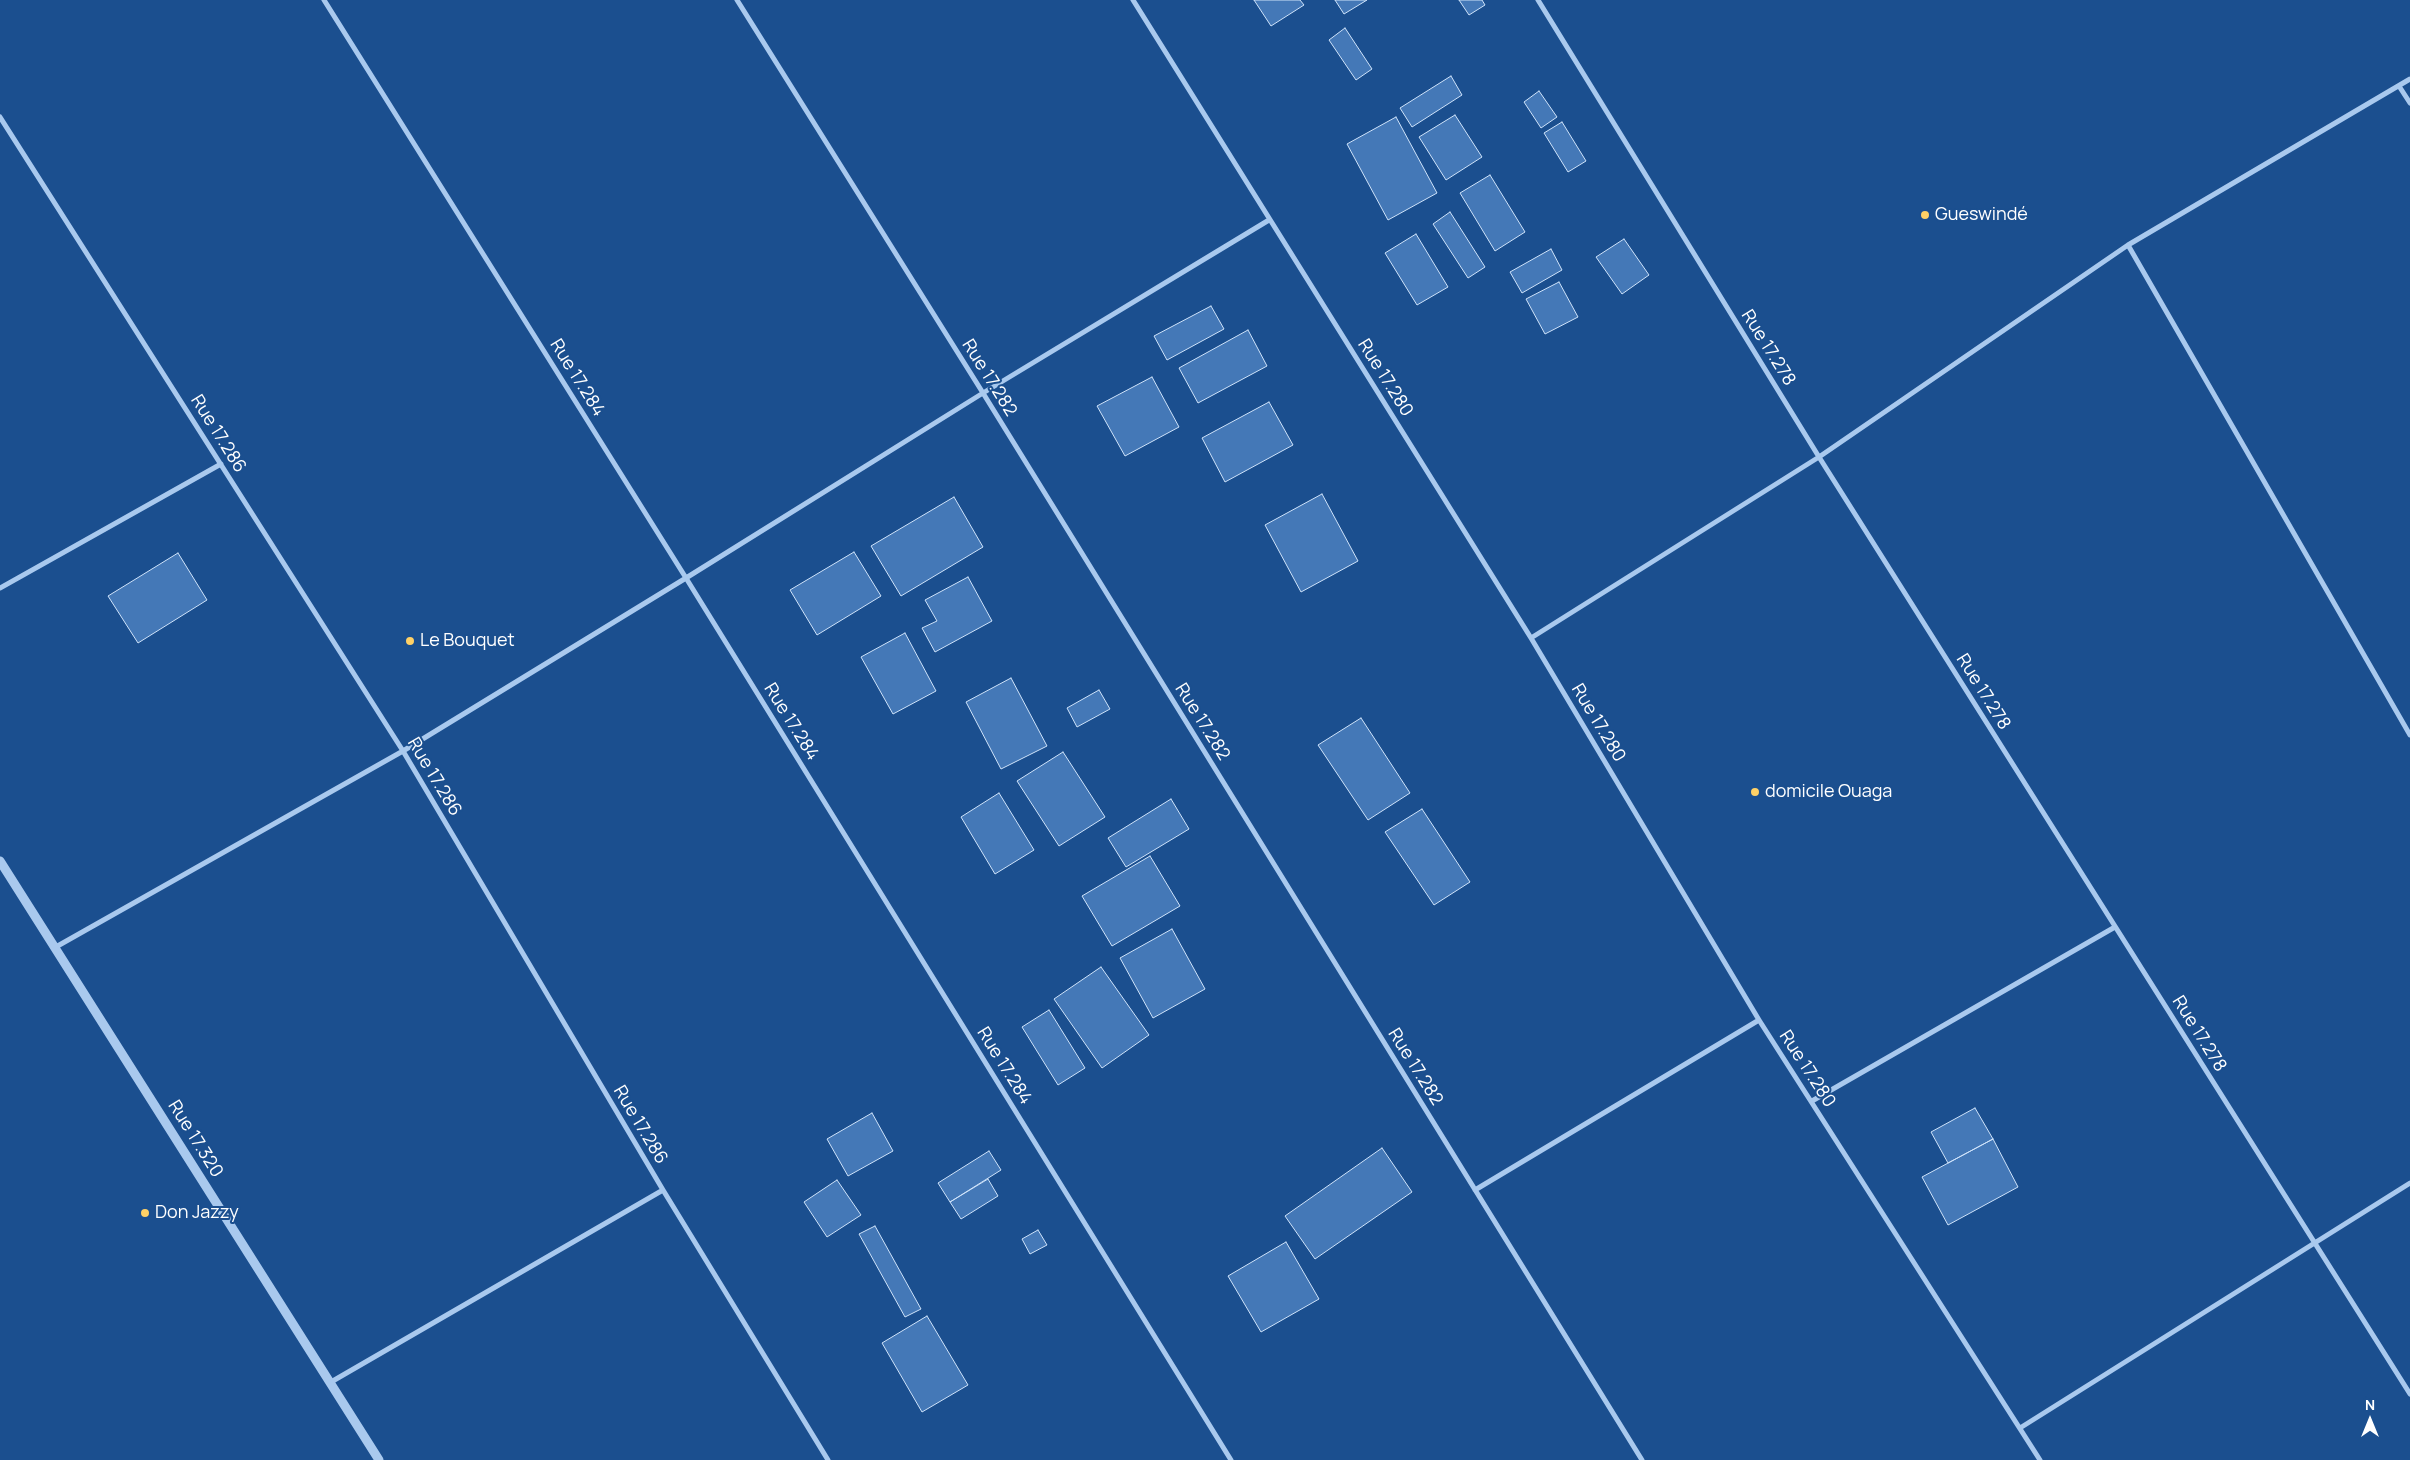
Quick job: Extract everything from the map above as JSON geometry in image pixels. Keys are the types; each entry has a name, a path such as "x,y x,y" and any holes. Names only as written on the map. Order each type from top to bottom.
{"street":[{"name":"Rue 17.284","path":"324,0 686,578 1231,1460"},
{"name":"Rue 17.282","path":"737,0 983,393 1642,1460"},
{"name":"Rue 17.280","path":"1133,0 1531,638 1759,1020 2040,1460"},
{"name":"Rue 17.278","path":"1538,0 1819,457 2410,1394"},
{"path":"1531,638 1819,457 2128,245 2410,79"},
{"path":"2399,86 2410,103"},
{"name":"Rue 17.286","path":"0,118 403,751 662,1190 828,1460"},
{"path":"54,948 403,751 983,393 1269,220"},
{"path":"2128,245 2410,735"},
{"path":"0,588 221,464"},
{"name":"Rue 17.320","path":"0,861 379,1460"},
{"path":"1812,1101 2115,927"},
{"path":"1475,1190 1759,1020"},
{"path":"2020,1428 2410,1183"},
{"path":"330,1382 662,1190"}],"building":[{"path":"1254,0 1300,0 1304,5 1271,26"},
{"path":"1335,0 1367,0 1344,14"},
{"path":"1459,0 1482,0 1485,5 1469,15"},
{"path":"1345,28 1372,69 1356,80 1329,40"},
{"path":"1451,76 1462,95 1412,127 1400,108"},
{"path":"1539,91 1557,117 1541,128 1524,102"},
{"path":"1455,115 1482,157 1446,180 1419,137"},
{"path":"1396,117 1437,193 1388,220 1347,144"},
{"path":"1562,122 1586,161 1568,172 1544,133"},
{"path":"1490,175 1525,232 1495,251 1460,193"},
{"path":"1450,212 1485,267 1468,278 1433,224"},
{"path":"1416,234 1448,287 1417,305 1385,253"},
{"path":"1624,239 1649,275 1622,294 1596,257"},
{"path":"1551,249 1562,270 1522,293 1510,272"},
{"path":"1559,282 1578,317 1545,334 1526,299"},
{"path":"1211,306 1224,329 1167,360 1154,336"},
{"path":"1248,330 1267,366 1198,403 1179,368"},
{"path":"1152,377 1179,427 1125,456 1097,406"},
{"path":"1269,402 1293,445 1225,482 1202,438"},
{"path":"1322,494 1358,561 1301,592 1265,525"},
{"path":"954,497 983,547 901,596 871,546"},
{"path":"854,552 881,596 817,635 790,590"},
{"path":"178,553 207,600 138,643 108,596"},
{"path":"968,577 992,621 935,652 922,628 937,621 925,600"},
{"path":"905,633 936,691 893,714 861,657"},
{"path":"1011,678 1047,746 1001,769 966,702"},
{"path":"1099,690 1110,709 1077,727 1067,708"},
{"path":"1361,718 1410,793 1368,820 1318,745"},
{"path":"1063,752 1105,817 1059,846 1017,781"},
{"path":"999,793 1034,850 995,874 961,817"},
{"path":"1171,799 1189,829 1126,867 1108,838"},
{"path":"1422,809 1470,882 1434,905 1385,832"},
{"path":"1150,856 1180,906 1112,946 1082,896"},
{"path":"1172,929 1205,989 1153,1018 1120,958"},
{"path":"1101,967 1149,1035 1102,1068 1054,999"},
{"path":"1049,1010 1085,1068 1058,1085 1022,1027"},
{"path":"1975,1108 1993,1139 1948,1163 1931,1132"},
{"path":"872,1113 893,1151 848,1176 827,1139"},
{"path":"1993,1139 2018,1187 1948,1225 1922,1177"},
{"path":"1382,1148 1412,1192 1315,1259 1285,1216"},
{"path":"989,1151 1001,1170 950,1202 938,1183"},
{"path":"988,1179 998,1196 961,1219 950,1202"},
{"path":"837,1180 861,1215 827,1237 804,1202"},
{"path":"875,1226 921,1309 905,1317 859,1234"},
{"path":"1038,1230 1047,1245 1030,1254 1022,1239"},
{"path":"1286,1242 1319,1299 1261,1332 1228,1276"},
{"path":"927,1316 968,1385 922,1412 882,1343"}],"place":[{"name":"Gueswindé","path":"1925,215"},
{"name":"Le Bouquet","path":"410,641"},
{"name":"domicile Ouaga","path":"1755,792"},
{"name":"Don Jazzy","path":"145,1213"}]}
